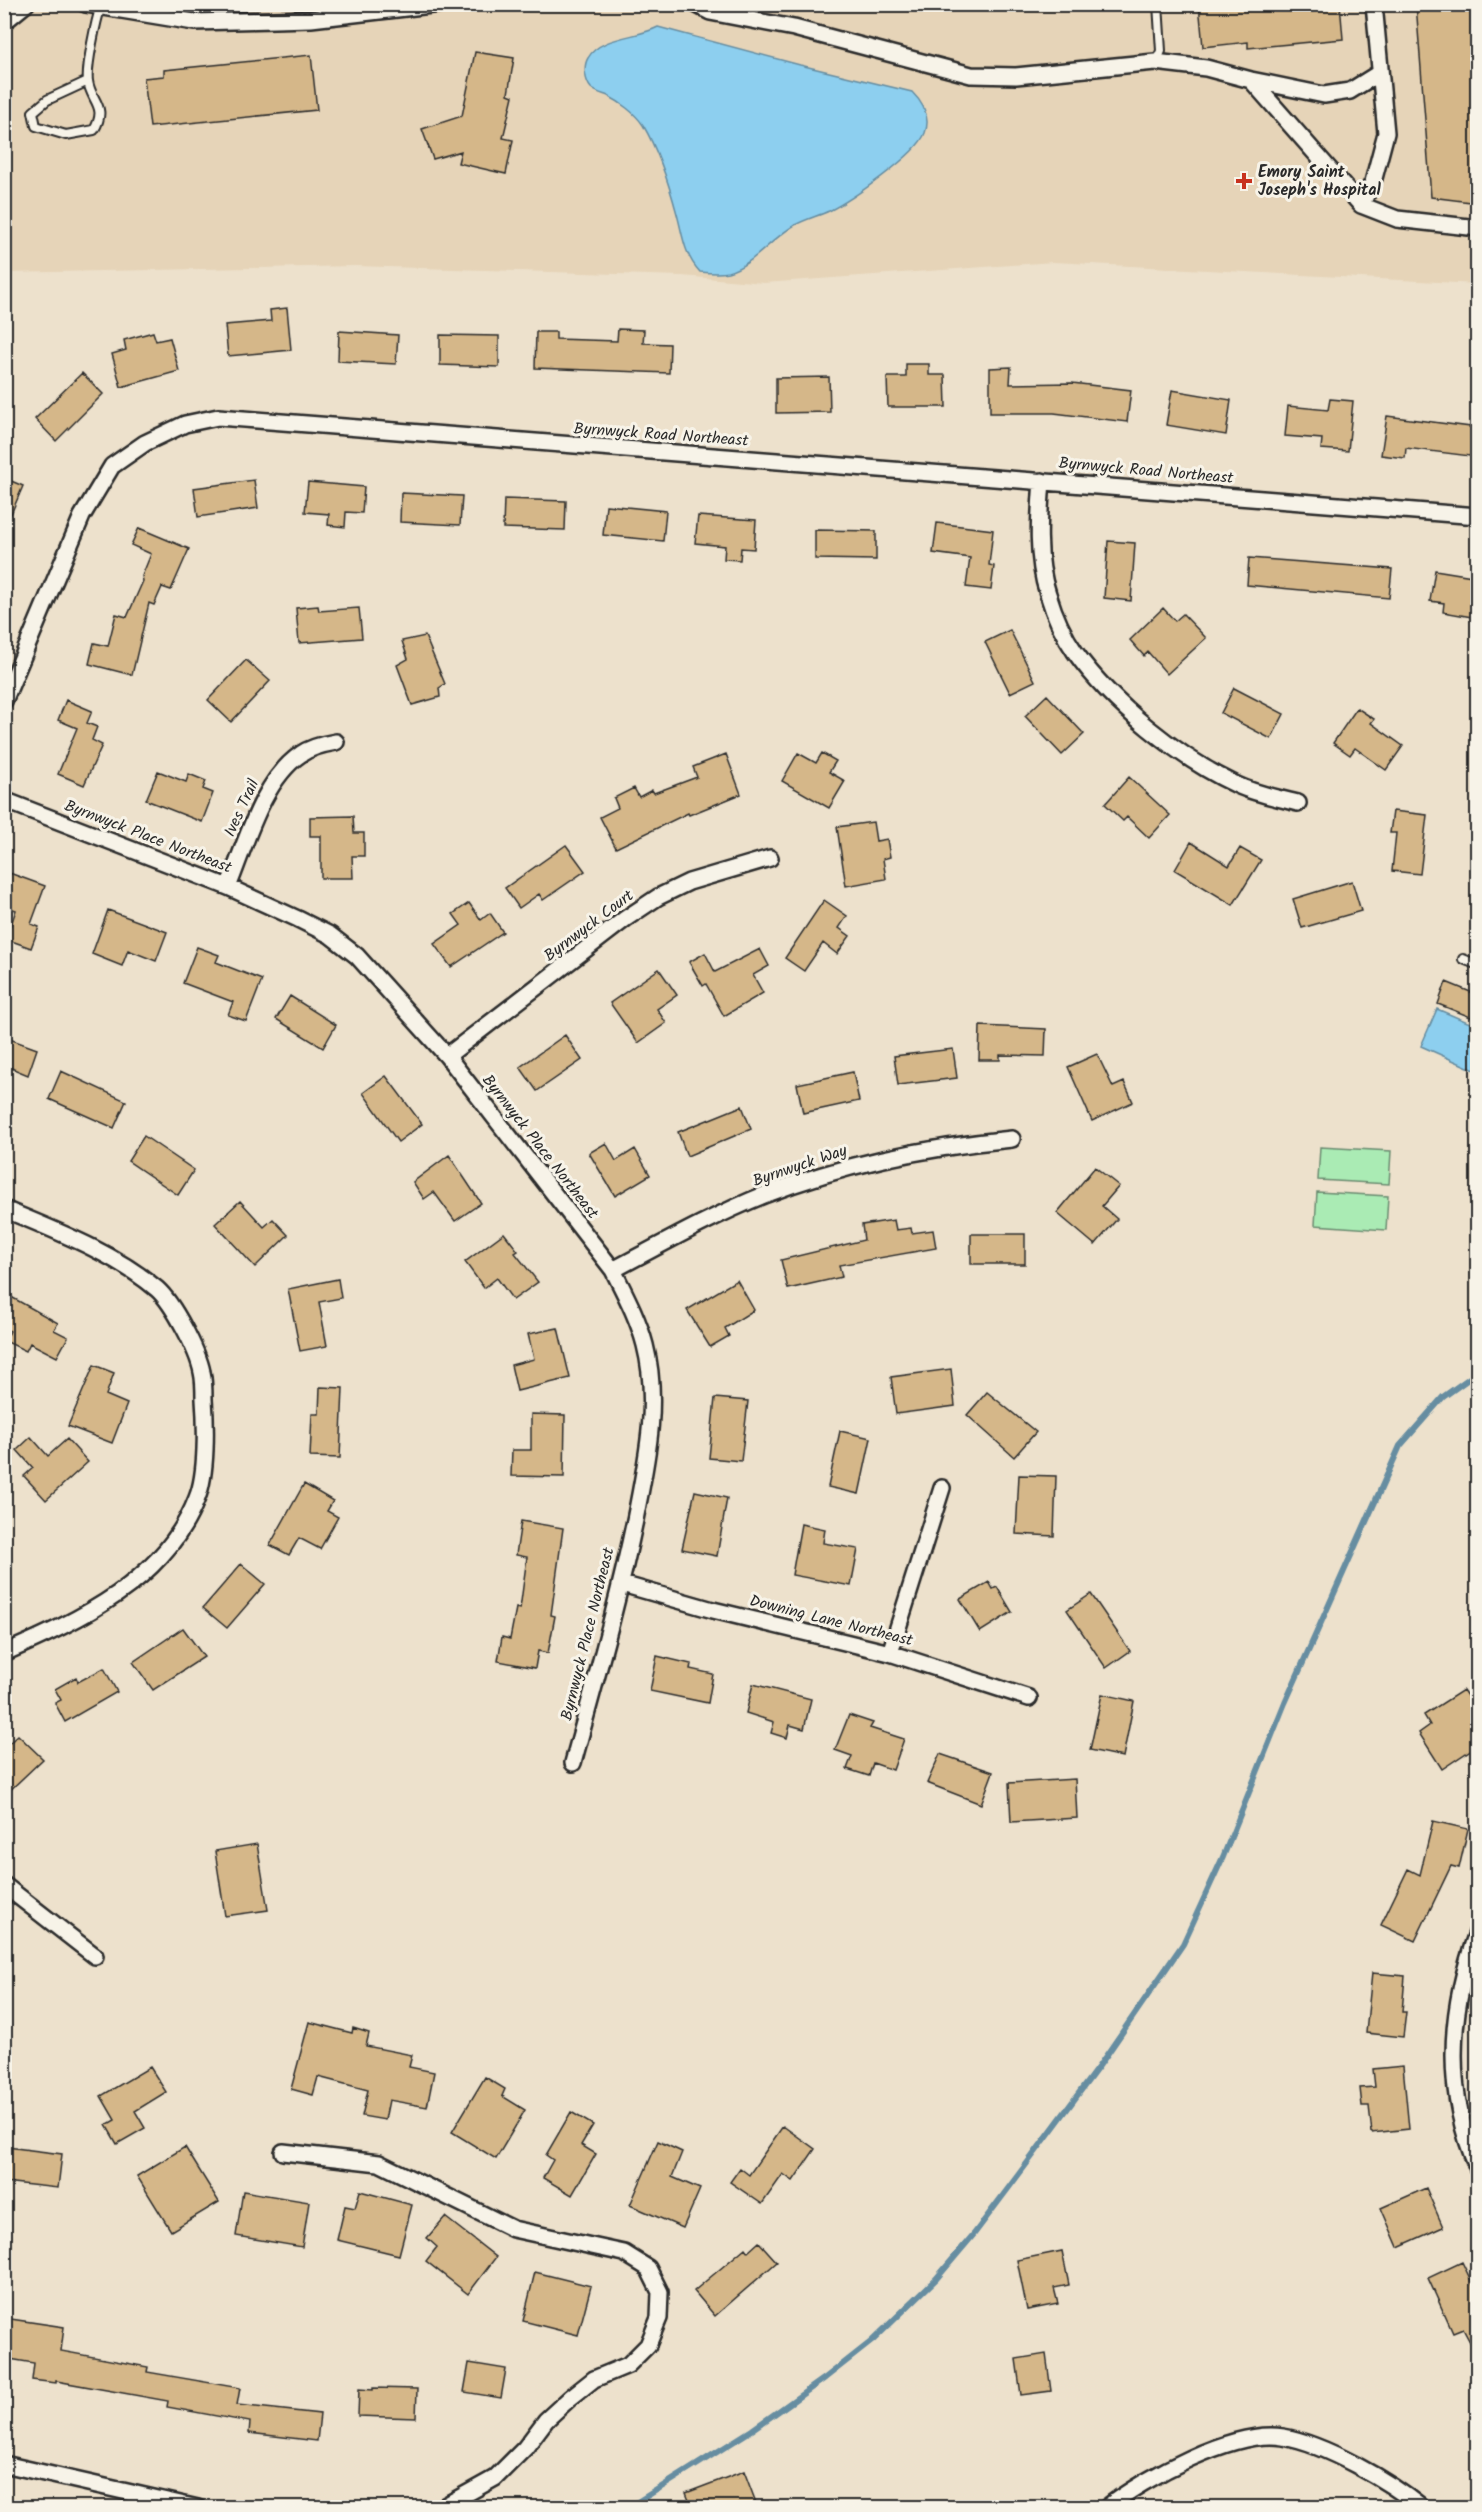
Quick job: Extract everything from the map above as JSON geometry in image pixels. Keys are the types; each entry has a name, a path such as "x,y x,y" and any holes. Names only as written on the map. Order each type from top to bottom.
{"street":[{"path":"13,14 39,4"},
{"path":"85,4 194,22 311,19 440,4"},
{"path":"119,4 135,12"},
{"path":"695,4 710,12 794,28 971,75 1016,76 1155,62 1206,68 1324,95 1350,91 1379,73"},
{"path":"1361,205 1373,182 1386,133 1374,4"},
{"path":"1251,80 1361,205 1397,219 1478,228"},
{"name":"Byrnwyck Road Northeast","path":"4,701 82,516 112,466 145,443 185,424 218,417 599,449 1478,516"},
{"path":"1042,481 1038,519 1040,558 1047,593 1059,623 1075,651 1100,682 1143,723 1196,762 1238,785 1298,803"},
{"name":"Ives Trail","path":"228,887 260,809 276,779 301,754 320,745 336,742"},
{"name":"Byrnwyck Place Northeast","path":"4,800 228,887 330,935 357,956 447,1056 613,1270 632,1306 645,1346 650,1382 651,1421 647,1457 622,1584 573,1763"},
{"name":"Byrnwyck Court","path":"447,1056 658,897 689,882 770,858"},
{"name":"Byrnwyck Way","path":"613,1270 710,1219 764,1196 836,1170 955,1144 1012,1139"},
{"path":"4,1209 119,1263 159,1290 182,1323 202,1370 206,1417 198,1496 178,1538 146,1573 106,1600 66,1626 4,1653"},
{"path":"890,1653 942,1488"},
{"name":"Downing Lane Northeast","path":"622,1584 713,1610 890,1653 1029,1698"},
{"path":"4,1885 95,1956"},
{"path":"1478,1930 1461,1979 1453,2031 1455,2076 1462,2125 1478,2169"},
{"path":"283,2151 378,2163 513,2229 624,2253 648,2268 660,2292 659,2318 648,2345 628,2365 594,2379 570,2397 546,2420 525,2448 495,2478 441,2508"},
{"path":"1106,2508 1119,2497 1218,2446 1248,2439 1282,2436 1309,2444 1391,2484 1422,2508"},
{"path":"4,2464 198,2508"}],"lane":[{"path":"1155,62 1161,51 1158,4"},
{"path":"88,81 46,100 33,112 36,126 66,135 94,130 98,123 100,108 88,81 95,24 101,6"},
{"path":"1463,959 1478,965"}],"shaded area":[{"path":"8,5 1477,5 1477,284 1053,262 764,283 682,276 355,266 5,273 4,25"}],"green space":[{"path":"1320,1147 1391,1151 1389,1184 1318,1180"},
{"path":"1317,1192 1388,1196 1386,1230 1315,1225"}],"water":[{"path":"658,27 912,92 925,111 927,127 925,133 910,153 867,187 829,211 787,230 746,264 725,273 700,272 687,252 663,168 643,125 622,105 591,88 585,73 588,58 601,45"},
{"path":"1437,1009 1477,1026 1477,1071 1421,1046"}],"building":[{"path":"1199,4 1340,4 1343,39 1248,48 1248,42 1203,47"},
{"path":"1416,4 1478,4 1478,203 1431,197"},
{"path":"475,52 514,58 508,94 513,96 503,138 513,140 506,174 458,163 461,151 433,159 422,129 462,116"},
{"path":"311,55 317,110 150,127 144,78 164,76 164,70"},
{"path":"287,308 291,350 228,356 225,325 271,321 270,310"},
{"path":"618,329 644,330 643,343 670,344 669,373 535,368 536,332 556,332 556,339 617,341"},
{"path":"339,331 398,335 396,364 338,361"},
{"path":"153,332 156,341 170,338 179,371 121,387 112,354 126,350 124,340"},
{"path":"440,335 499,336 499,367 440,365"},
{"path":"906,364 929,364 929,375 945,375 946,407 888,407 887,377 906,377"},
{"path":"1011,367 1010,384 1072,383 1131,390 1127,422 1054,413 990,413 990,368"},
{"path":"82,373 103,394 56,441 35,419"},
{"path":"829,377 830,412 776,413 776,378"},
{"path":"1172,390 1231,400 1226,435 1166,425"},
{"path":"1330,399 1353,401 1348,451 1321,449 1322,439 1285,436 1288,406 1328,410"},
{"path":"1387,416 1478,428 1478,457 1406,448 1405,458 1381,455"},
{"path":"4,478 23,486 5,528 4,528"},
{"path":"254,480 258,508 198,517 194,488"},
{"path":"308,482 364,487 362,513 346,512 345,527 328,525 329,514 305,512"},
{"path":"401,493 462,496 460,525 400,522"},
{"path":"504,499 566,501 565,530 503,528"},
{"path":"606,505 666,511 663,541 603,535"},
{"path":"698,516 756,520 754,549 741,548 740,560 724,559 725,546 695,543"},
{"path":"937,523 993,530 989,565 994,566 991,590 966,587 970,558 933,553"},
{"path":"139,528 189,549 171,590 162,587 154,605 149,603 132,675 89,664 94,643 108,646 116,614 127,617 143,581 142,576 151,554 131,545"},
{"path":"815,530 876,531 876,560 815,559"},
{"path":"1108,541 1135,543 1131,601 1104,598"},
{"path":"1249,558 1392,569 1389,598 1247,585"},
{"path":"1435,570 1478,577 1478,618 1443,612 1444,603 1430,601"},
{"path":"318,606 319,611 359,608 362,638 299,643 296,608"},
{"path":"1163,608 1175,621 1183,614 1206,638 1167,674 1148,652 1144,656 1130,640"},
{"path":"1010,630 1035,681 1010,693 985,642"},
{"path":"425,636 445,684 439,688 440,697 412,705 397,665 408,659 402,641"},
{"path":"246,660 270,681 231,722 208,700"},
{"path":"1234,688 1284,714 1271,739 1221,713"},
{"path":"1047,695 1084,734 1062,755 1025,716"},
{"path":"66,700 92,711 87,723 97,727 92,740 102,745 84,785 58,774 77,728 58,720"},
{"path":"1357,708 1374,719 1371,723 1403,746 1386,770 1355,748 1350,755 1333,743"},
{"path":"798,753 816,763 822,753 836,761 829,772 845,781 829,808 782,781"},
{"path":"726,754 741,794 689,815 688,813 616,848 600,817 618,808 614,798 634,788 639,797 652,790 654,793 697,777 693,767"},
{"path":"158,771 186,782 189,774 206,781 203,789 213,793 202,822 146,800"},
{"path":"1129,777 1170,815 1149,838 1127,817 1123,821 1105,804"},
{"path":"1393,811 1427,815 1420,874 1392,871 1396,833 1390,833"},
{"path":"353,816 354,833 364,833 364,856 352,856 353,878 321,878 321,836 310,836 310,817"},
{"path":"873,822 876,841 887,839 890,857 883,859 886,879 846,886 837,827"},
{"path":"1191,842 1229,866 1240,848 1261,860 1233,905 1175,870"},
{"path":"566,845 585,871 543,900 539,894 519,908 505,888"},
{"path":"4,871 45,886 31,924 39,927 31,948 6,939 16,910 4,906"},
{"path":"1352,881 1361,911 1302,928 1293,899"},
{"path":"824,900 847,916 839,928 850,936 837,954 823,943 804,971 785,958"},
{"path":"469,903 481,920 490,913 503,932 451,967 434,944 461,925 453,914"},
{"path":"108,910 167,932 156,961 128,950 122,966 92,954"},
{"path":"197,947 219,955 216,962 262,980 246,1021 228,1015 233,1002 183,983"},
{"path":"760,949 769,966 753,975 763,993 724,1016 706,984 703,986 689,962 705,953 715,972"},
{"path":"659,969 677,995 657,1009 666,1023 638,1043 610,1003"},
{"path":"1446,982 1478,995 1478,1020 1438,1004"},
{"path":"290,996 336,1025 323,1048 276,1019"},
{"path":"980,1026 1046,1029 1045,1056 1000,1055 1000,1060 979,1060"},
{"path":"565,1035 582,1060 537,1091 520,1067"},
{"path":"4,1037 37,1049 28,1075 4,1065"},
{"path":"953,1049 957,1078 898,1085 894,1056"},
{"path":"1097,1054 1113,1087 1124,1082 1133,1102 1092,1121 1068,1067"},
{"path":"61,1071 126,1101 114,1128 49,1099"},
{"path":"853,1072 859,1101 803,1113 797,1084"},
{"path":"386,1076 422,1124 398,1142 363,1093"},
{"path":"742,1106 751,1129 687,1156 678,1132"},
{"path":"144,1136 194,1170 178,1195 128,1161"},
{"path":"606,1143 616,1161 635,1149 650,1175 615,1196 589,1153"},
{"path":"449,1155 481,1203 455,1221 434,1192 424,1199 413,1182"},
{"path":"1095,1167 1119,1186 1102,1206 1117,1219 1095,1245 1057,1213"},
{"path":"240,1201 264,1227 273,1219 288,1235 255,1267 215,1224"},
{"path":"894,1220 896,1230 911,1228 912,1233 933,1230 936,1248 839,1265 842,1277 788,1289 781,1260 864,1240 862,1225"},
{"path":"504,1233 518,1251 515,1253 538,1282 513,1300 497,1278 484,1288 465,1262"},
{"path":"971,1234 1025,1234 1025,1264 971,1264"},
{"path":"338,1279 341,1298 319,1302 327,1346 300,1351 288,1289"},
{"path":"737,1280 754,1310 725,1328 729,1336 710,1347 687,1310"},
{"path":"4,1293 58,1323 54,1330 68,1337 57,1357 30,1343 26,1351 5,1341 10,1331 4,1328"},
{"path":"558,1328 570,1378 517,1391 511,1365 534,1359 528,1334"},
{"path":"94,1365 114,1373 106,1395 127,1404 112,1443 68,1426"},
{"path":"951,1369 955,1406 896,1414 891,1377"},
{"path":"320,1387 343,1388 340,1458 310,1457 312,1414 319,1414"},
{"path":"987,1392 1036,1432 1014,1457 967,1415"},
{"path":"715,1398 748,1401 741,1461 709,1458"},
{"path":"531,1414 565,1415 564,1477 511,1476 512,1450 531,1450"},
{"path":"840,1431 871,1438 859,1494 828,1487"},
{"path":"31,1437 48,1456 67,1439 88,1462 46,1500 24,1476 33,1468 17,1450"},
{"path":"1019,1475 1056,1476 1054,1536 1016,1534"},
{"path":"304,1484 333,1501 327,1511 338,1517 320,1549 299,1538 289,1555 270,1545"},
{"path":"695,1491 727,1498 717,1556 682,1549"},
{"path":"521,1521 563,1528 551,1615 555,1616 548,1653 538,1651 535,1668 498,1661 502,1637 510,1639 516,1608 520,1609 527,1557 516,1555"},
{"path":"801,1524 825,1529 823,1543 858,1549 851,1586 792,1575"},
{"path":"241,1564 265,1584 227,1628 203,1608"},
{"path":"989,1582 993,1589 997,1587 1012,1612 980,1632 960,1599"},
{"path":"1091,1594 1130,1651 1106,1668 1067,1610"},
{"path":"183,1628 204,1657 153,1690 133,1662"},
{"path":"657,1656 691,1664 690,1669 713,1674 708,1703 650,1691"},
{"path":"104,1668 117,1692 65,1722 55,1703 61,1700 55,1689 76,1677 78,1682"},
{"path":"753,1684 811,1699 804,1729 790,1725 787,1738 771,1733 774,1722 746,1713"},
{"path":"1463,1690 1478,1712 1478,1745 1442,1769 1419,1733 1430,1725 1424,1715"},
{"path":"1102,1694 1134,1701 1123,1757 1090,1750"},
{"path":"849,1715 873,1723 870,1728 904,1739 893,1770 873,1763 869,1776 847,1769 852,1756 835,1750"},
{"path":"18,1735 43,1759 4,1796 4,1748"},
{"path":"940,1754 993,1772 981,1804 927,1783"},
{"path":"1075,1779 1077,1818 1011,1822 1009,1783"},
{"path":"1433,1821 1468,1829 1459,1868 1451,1866 1415,1941 1381,1925 1408,1869 1420,1875"},
{"path":"257,1844 268,1910 225,1916 215,1851"},
{"path":"1372,1973 1405,1976 1402,2012 1406,2012 1403,2037 1366,2033"},
{"path":"309,2022 352,2033 353,2028 369,2033 366,2046 412,2055 409,2067 434,2072 427,2107 389,2100 385,2120 362,2116 368,2090 318,2077 313,2095 291,2089"},
{"path":"1403,2066 1409,2129 1372,2133 1369,2106 1362,2106 1360,2088 1375,2087 1373,2069"},
{"path":"150,2067 166,2092 135,2111 145,2128 117,2144 106,2125 115,2120 101,2096"},
{"path":"485,2077 505,2089 502,2096 525,2110 496,2159 452,2132"},
{"path":"571,2112 593,2125 581,2145 596,2154 572,2195 543,2178 553,2160 546,2155"},
{"path":"783,2126 815,2149 793,2181 783,2174 762,2204 730,2182 740,2168 749,2175"},
{"path":"658,2141 682,2152 672,2177 700,2189 683,2228 630,2205"},
{"path":"7,2147 62,2154 58,2188 4,2182"},
{"path":"185,2147 219,2202 171,2231 137,2176"},
{"path":"1426,2188 1443,2227 1398,2247 1381,2208"},
{"path":"243,2191 309,2202 302,2247 236,2236"},
{"path":"360,2191 412,2205 399,2255 337,2240 345,2206 355,2208"},
{"path":"445,2217 496,2257 468,2294 426,2261 437,2247 427,2238"},
{"path":"759,2242 777,2262 715,2316 694,2291 745,2248 748,2252"},
{"path":"1062,2251 1069,2285 1054,2288 1058,2304 1027,2310 1017,2260"},
{"path":"1462,2262 1478,2295 1478,2357 1463,2329 1453,2333 1428,2278"},
{"path":"535,2272 591,2286 578,2335 523,2321"},
{"path":"4,2318 64,2327 61,2351 148,2367 147,2372 240,2388 237,2405 320,2414 317,2441 249,2433 250,2422 167,2407 168,2401 56,2381 56,2383 32,2380 34,2363 4,2358"},
{"path":"1046,2354 1051,2391 1021,2395 1016,2359"},
{"path":"469,2363 506,2369 501,2398 464,2392"},
{"path":"373,2388 417,2389 416,2418 358,2416 359,2389 373,2390"},
{"path":"744,2471 758,2508 692,2508 686,2493"}],"waterway":[{"path":"628,2508 752,2430 872,2341 936,2279 974,2234 1028,2162 1099,2066 1183,1944 1223,1857 1285,1703 1400,1446 1443,1397 1478,1372"}],"place":[{"name":"Emory Saint Joseph's Hospital","path":"1244,181"}]}
